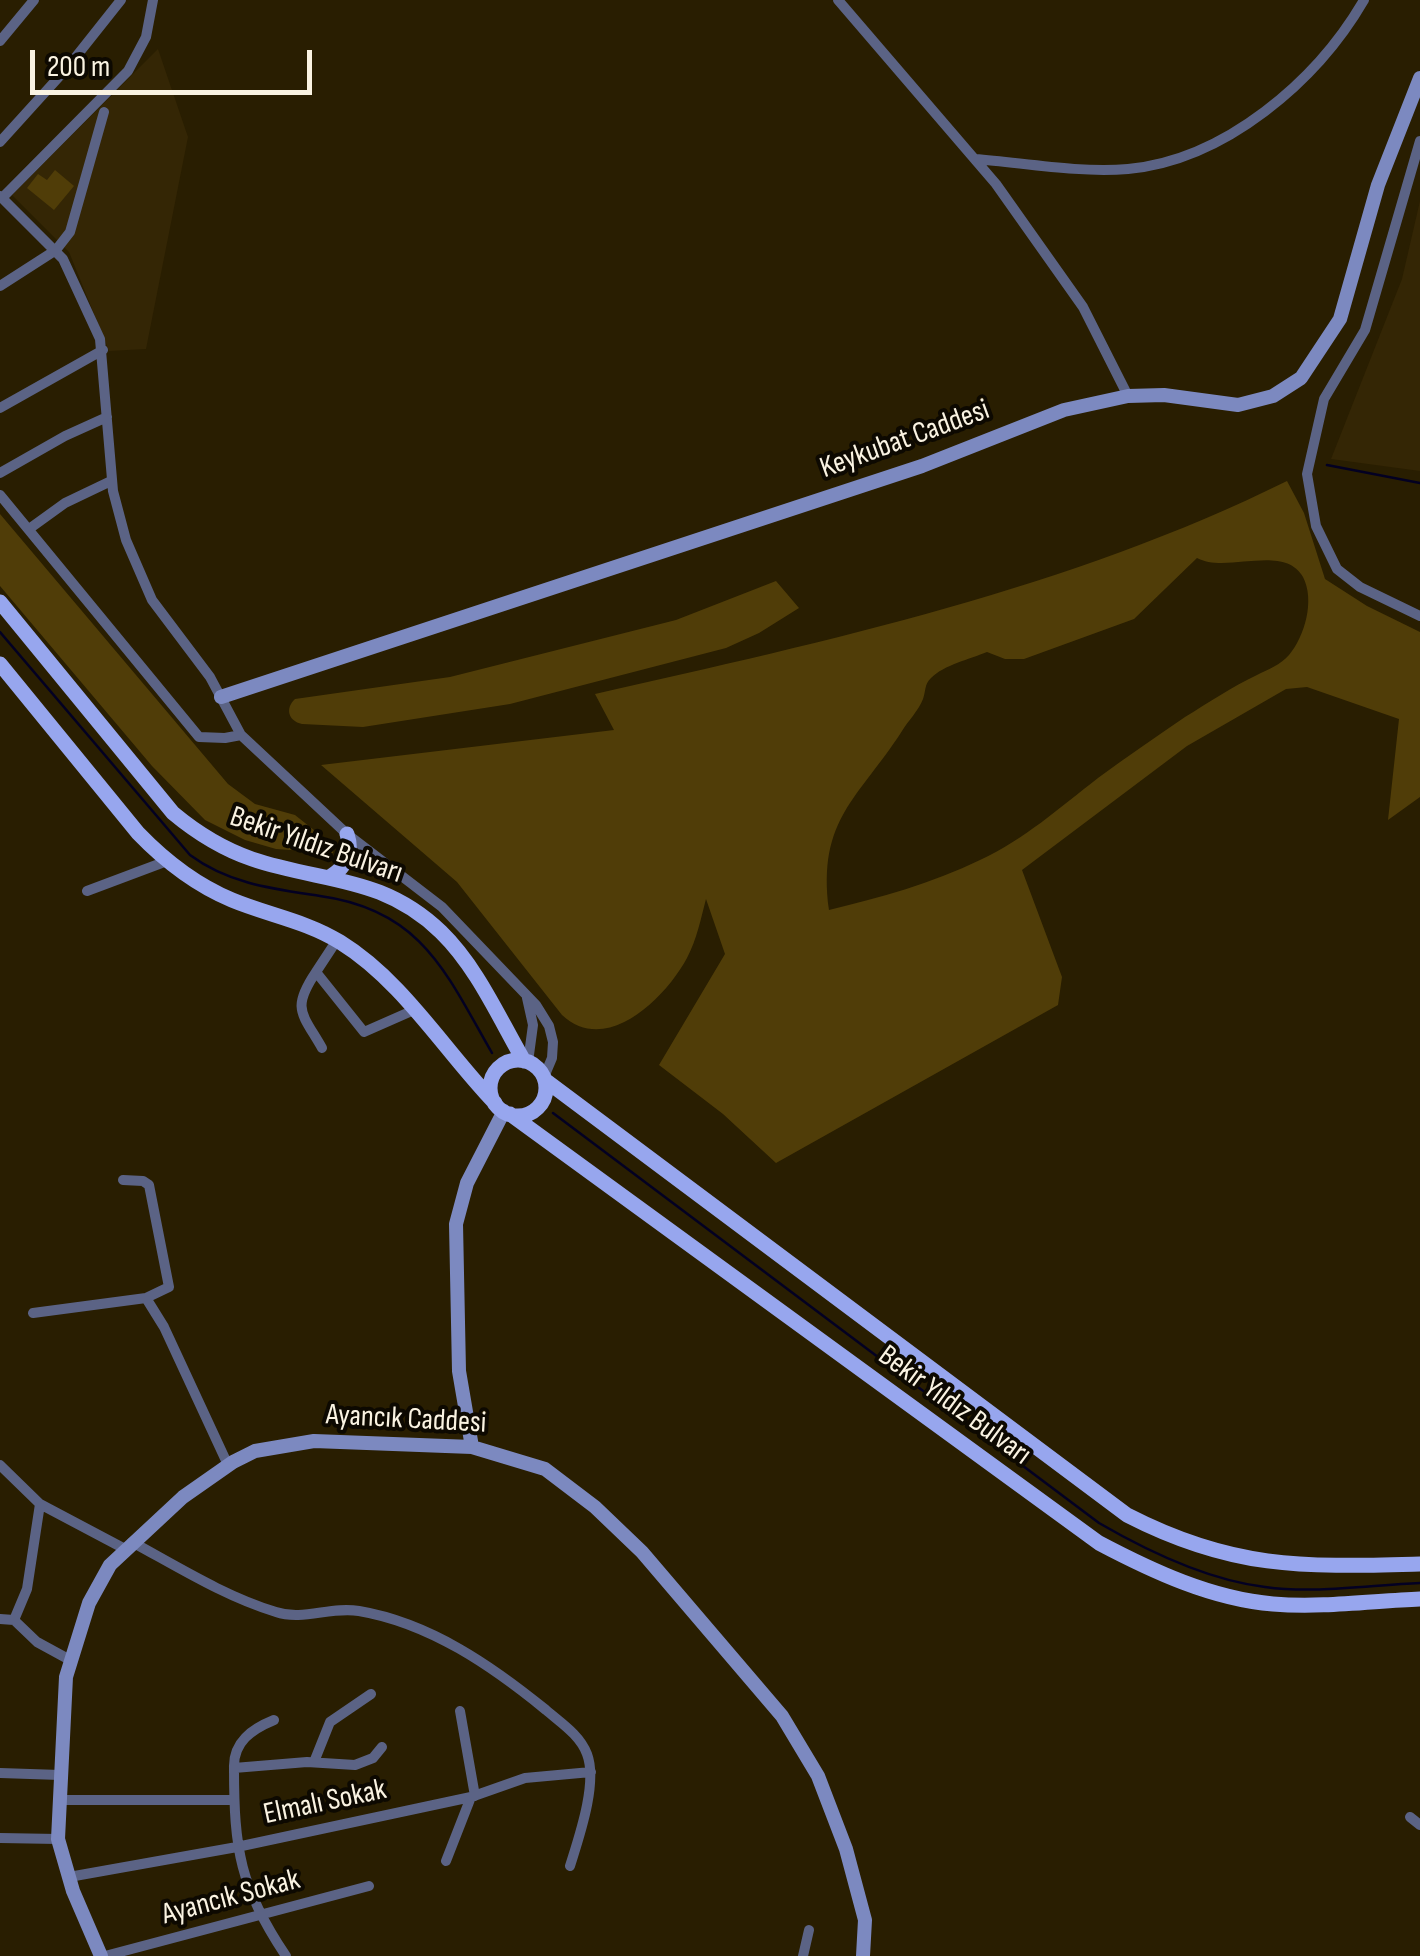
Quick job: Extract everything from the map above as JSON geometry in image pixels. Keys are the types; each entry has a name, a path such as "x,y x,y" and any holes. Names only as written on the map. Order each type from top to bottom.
{"main road":[{"name":"Bekir Yıldız Bulvarı","path":"0,602 184,822 249,858 330,876 386,894 414,910 440,931 472,970 526,1061"},
{"name":"Bekir Yıldız Bulvarı","path":"0,664 138,833 167,861 218,894 297,920 337,940 373,966 503,1110 1099,1543 1145,1567 1245,1600 1275,1604 1420,1599"},
{"path":"330,876 344,866 348,857 347,834"},
{"path":"526,1061 544,1079 544,1096 528,1114 503,1110 490,1086 494,1074 508,1062 526,1061"},
{"name":"Bekir Yıldız Bulvarı","path":"544,1079 1127,1515 1194,1545 1266,1563 1420,1564"}],"street":[{"path":"0,41 34,0"},
{"path":"0,142 122,0"},
{"path":"154,0 146,37 128,71 2,201 56,250 75,280 102,350 111,481 121,524 145,587 160,613 201,663 241,734 347,834 442,907 541,1011 552,1034 552,1058 544,1079"},
{"path":"838,0 996,184 1083,307 1128,396"},
{"path":"974,159 1110,170 1152,165 1191,153 1236,129 1285,93 1340,38 1364,0"},
{"name":"Keykubat Caddesi","path":"221,697 922,466 1064,410 1128,396 1164,395 1238,405 1273,396 1301,378 1340,319 1378,186 1420,78"},
{"path":"0,286 56,250 70,232 104,112"},
{"path":"1420,142 1364,330 1324,399 1306,474 1316,526 1336,569 1360,587 1420,616"},
{"path":"0,408 102,350"},
{"path":"0,474 107,417"},
{"path":"29,528 65,503 111,481"},
{"path":"0,494 199,738 241,734"},
{"path":"87,891 167,861"},
{"path":"322,1048 301,1007 302,993 337,940"},
{"path":"316,972 364,1032 414,1010"},
{"path":"524,993 532,1019 526,1061"},
{"path":"472,1447 459,1371 455,1234 467,1184 503,1110"},
{"path":"34,1313 146,1298 166,1290 170,1282 149,1185 143,1180 122,1180"},
{"path":"146,1298 164,1327 228,1464"},
{"name":"Ayancık Caddesi","path":"103,1956 68,1877 58,1839 66,1677 96,1586 129,1546 183,1497 228,1464 255,1451 291,1443 472,1447 545,1470 595,1507 642,1552 782,1716 818,1776 846,1848 864,1920 862,1956"},
{"path":"0,1465 40,1504 276,1613 348,1610 409,1624 494,1668 579,1738 586,1751 590,1772 570,1866"},
{"path":"14,1620 28,1589 40,1504"},
{"path":"0,1619 14,1620 37,1642 70,1660"},
{"path":"314,1762 330,1722 371,1694"},
{"path":"446,1862 473,1796 460,1711"},
{"path":"274,1720 242,1740 234,1755 234,1800 237,1847 246,1885 286,1956"},
{"path":"234,1768 314,1762 361,1764 382,1748"},
{"name":"Elmalı Sokak","path":"68,1877 237,1847 473,1796 525,1778 590,1772"},
{"path":"0,1773 60,1775"},
{"path":"59,1800 234,1800"},
{"path":"1410,1817 1420,1826"},
{"path":"0,1838 58,1839"},
{"name":"Ayancık Sokak","path":"103,1956 369,1886"},
{"path":"803,1956 808,1930"}],"shaded area":[{"path":"158,49 188,137 146,349 109,351 69,252 12,195"},
{"path":"55,170 74,186 54,210 27,188 38,174 47,180"},
{"path":"1420,201 1420,471 1331,459 1402,279"},
{"path":"1287,481 1304,513 1325,579 1367,606 1420,632 1420,797 1388,820 1399,719 1307,687 1286,689 1187,746 1022,870 1062,977 1058,1005 776,1163 723,1114 659,1065 725,954 706,899 687,958 650,1004 616,1026 579,1026 562,1015 457,882 321,765 614,730 595,694 948,608 1121,552","holes":["1197,558 1209,562 1282,562 1303,577 1308,596 1306,618 1300,638 1286,658 1185,717 996,852 925,883 829,910 827,879 835,831 857,793 919,707 927,683 936,673 987,652 1005,659 1024,659 1134,619"]},
{"path":"0,514 228,784 255,804 295,815 334,846 333,853 276,849 245,840 205,820 152,766 0,586"},
{"path":"776,581 799,608 726,648 510,704 363,727 302,724 290,714 295,699 450,677 676,620"}],"waterway":[{"path":"1327,465 1420,483"},
{"path":"0,632 190,855 236,879 355,903 383,915 427,950 492,1053"},
{"path":"553,1113 1118,1534 1200,1571 1265,1587 1323,1589 1420,1583"}]}
